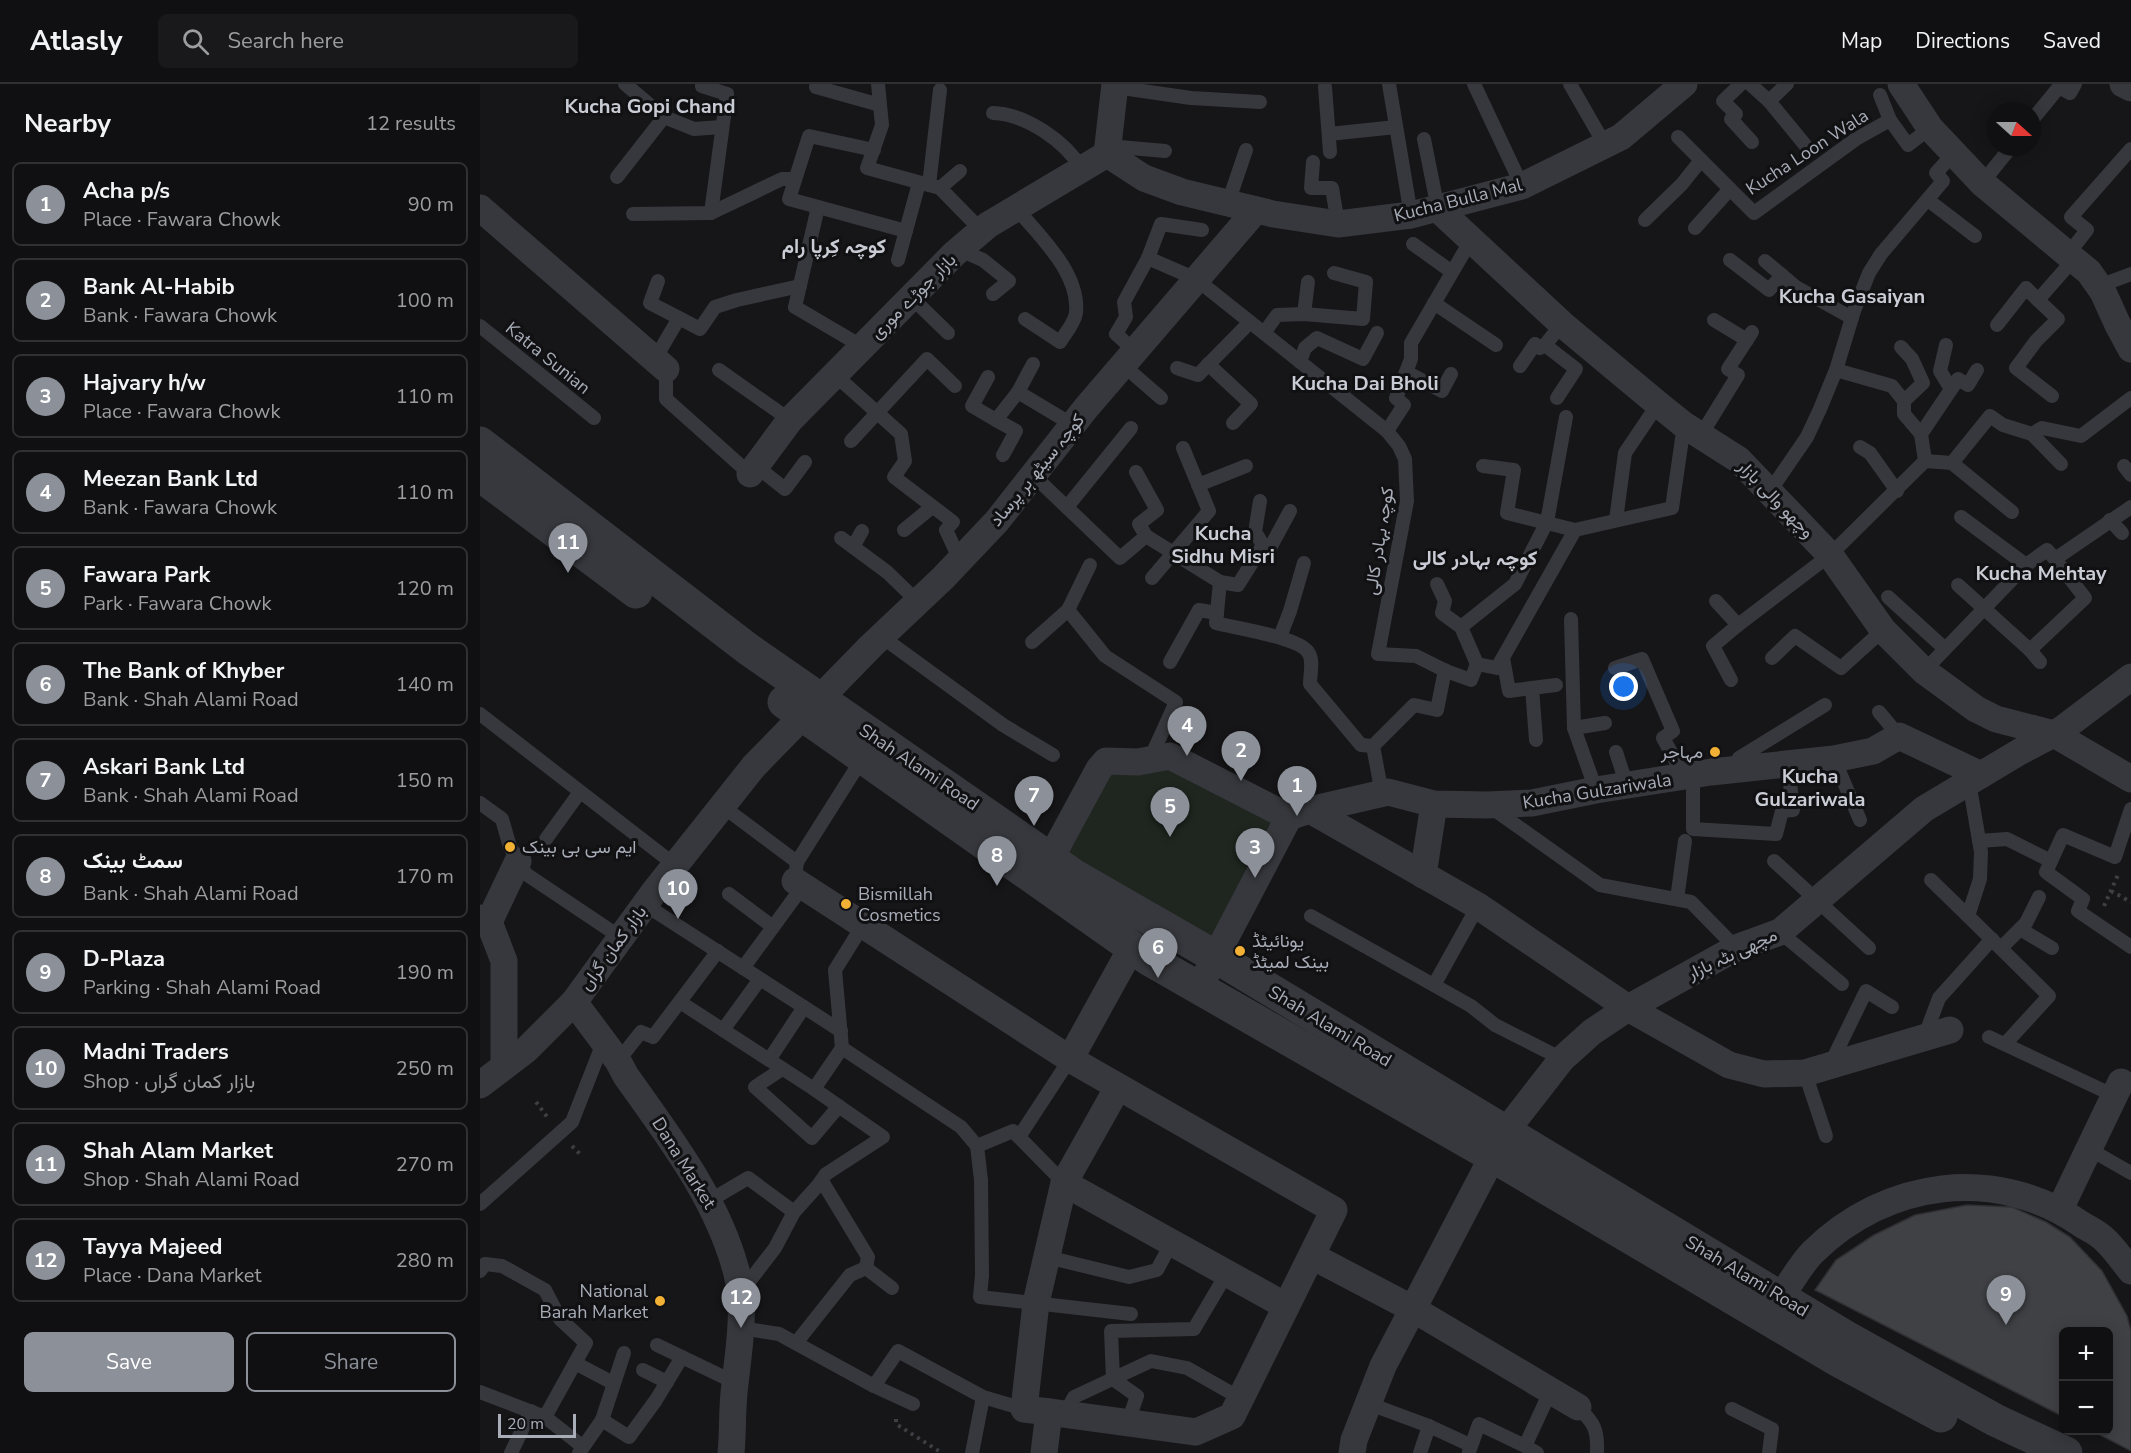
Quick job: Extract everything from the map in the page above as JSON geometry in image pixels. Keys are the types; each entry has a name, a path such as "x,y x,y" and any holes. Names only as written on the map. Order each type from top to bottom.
{"street":[{"name":"Kucha Bulla Mal","path":"1107,150 1144,178 1182,192 1256,210 1338,224 1411,215 1522,186 1621,137 1684,84"},
{"path":"2123,84 2131,88"},
{"path":"1107,150 1115,86"},
{"path":"1890,90 1982,183 2089,272 2099,286 2131,349"},
{"name":"بازار جوڑے موری","path":"753,470 790,420 960,249 982,231 1082,169 1107,150"},
{"path":"480,208 661,364"},
{"name":"وچھو والی بازار","path":"1438,209 1562,324 1658,404 1692,430 1739,460 1830,555 1883,630 1924,671 1976,709 1996,719 2054,734 2131,779"},
{"name":"کوچہ سیٹھ ہر پرساد","path":"812,708 997,521 1072,425 1256,210"},
{"name":"Shah Alami Road","path":"480,443 748,649 812,708 862,759 1044,870 1075,876 1216,957 1500,1144 1839,1361 2012,1453"},
{"name":"Shah Alami Road","path":"480,475 1044,870 1132,947 1199,988 1500,1144 1781,1297 1846,1337 1995,1420 2066,1453"},
{"name":"مچھی ہٹہ بازار","path":"1352,1453 1354,1440 1367,1403 1383,1366 1500,1144 1562,1059 1592,1032 1628,1008 1736,948 1780,932 1924,809 2054,734 2131,677"},
{"name":"بازار کمان گراں","path":"480,1085 526,1050 574,1002 644,904 754,766 812,708"},
{"path":"1899,736 1975,779"},
{"name":"Kucha Gulzariwala","path":"1300,814 1388,792 1434,804 1532,803 1688,775 1834,759 1873,751 1899,736"},
{"path":"1044,870 1099,769 1106,761 1124,764 1170,756 1300,814 1423,874 1478,906 1628,1008 1729,1065 1764,1074 1805,1073 1950,1030"},
{"path":"1423,874 1434,804"},
{"path":"1199,988 1300,814"},
{"path":"504,1066 504,961 483,930 518,861"},
{"path":"798,876 863,925 1070,1059 1334,1210 1232,1416 1196,1432 1046,1411"},
{"path":"1070,1059 1132,947"},
{"name":"Dana Market","path":"574,1002 695,1175 719,1221 736,1272 740,1294 741,1328 731,1453"},
{"path":"2060,1209 2122,1082"},
{"path":"1044,1453 1046,1411 1036,1303 1064,1183 1118,1087"},
{"path":"1064,1183 1286,1306"},
{"path":"1781,1297 1812,1253 1854,1218 1903,1196 1956,1186 2009,1191 2060,1209 2104,1239 2131,1271"},
{"path":"1312,1256 1413,1309 1578,1407"}],"lane":[{"path":"625,84 664,117 694,129 722,127"},
{"path":"702,84 702,86 727,94 711,213"},
{"path":"878,84 882,125 867,168 929,185 982,231"},
{"path":"1389,84 1411,215"},
{"path":"1474,84 1522,186"},
{"path":"1570,84 1605,145"},
{"path":"1742,84 1723,101 1736,114 1731,119 1752,142"},
{"path":"1750,84 1769,101 1810,152"},
{"path":"1769,101 1786,84"},
{"path":"2041,109 2059,87 2070,93 2075,84"},
{"path":"1115,86 1191,91 1260,102"},
{"path":"816,87 880,105"},
{"path":"1325,87 1330,152"},
{"path":"898,260 906,231 929,185 940,90"},
{"path":"1890,90 1890,120"},
{"path":"993,113 1003,113 1050,134 1074,156 1082,169"},
{"path":"616,177 664,117"},
{"name":"Kucha Loon Wala","path":"1678,137 1754,213 1856,139 1890,120 1908,145 1930,128"},
{"path":"1329,134 1396,127"},
{"path":"874,150 810,136 789,199 906,231"},
{"path":"1424,139 1438,209"},
{"path":"2038,300 2071,257 2087,230 2071,217 2131,149"},
{"path":"1107,150 1164,151"},
{"path":"1228,203 1246,150"},
{"path":"1770,490 1807,437 1836,370 1869,273 1881,254 1943,181 1936,173 1954,153"},
{"path":"1982,183 2004,156"},
{"path":"1646,220 1682,184 1701,160"},
{"path":"1313,162 1311,188 1332,188 1338,224"},
{"path":"929,185 960,171"},
{"path":"633,214 711,213 782,179 795,179"},
{"path":"1695,228 1730,189"},
{"path":"1928,200 1975,236"},
{"path":"818,207 795,307 863,347"},
{"path":"1017,209 1053,253 1071,280 1075,298 1076,316 1060,342 1025,319"},
{"path":"1161,398 1129,358 1116,334 1126,316 1124,302 1148,258 1161,224 1202,230"},
{"path":"1387,431 1404,405 1396,398 1411,359 1411,344 1471,240"},
{"path":"1413,244 1452,272"},
{"path":"960,249 983,260 1009,281 993,294"},
{"name":"کوچہ بہادر کالی","path":"1148,258 1196,279 1387,431 1399,446 1405,459 1407,501 1378,654 1416,656 1445,670"},
{"path":"1730,260 1769,290 1782,274"},
{"path":"1765,261 1796,287 1852,318"},
{"path":"1264,333 1277,315 1304,314 1363,319 1366,282 1334,273"},
{"path":"2099,286 2131,274"},
{"path":"658,281 650,303 700,329 715,307 800,286"},
{"path":"1304,314 1308,282"},
{"path":"1996,325 2026,288 2058,319 2036,341 2016,368 2052,396"},
{"path":"912,298 948,333"},
{"path":"1434,303 1496,345"},
{"path":"679,318 661,364 666,399 753,470 785,489 805,462"},
{"path":"1483,466 1514,471 1507,513 1575,530 1672,508 1692,430 1738,375 1728,369 1750,336 1714,320"},
{"path":"1177,368 1198,375 1250,322"},
{"path":"1520,366 1535,344 1540,348 1545,345 1562,324"},
{"name":"Katra Sunian","path":"480,326 594,418"},
{"path":"1300,362 1305,348 1317,338 1363,359 1377,333"},
{"path":"1545,345 1576,369 1557,398"},
{"path":"1946,345 1940,371 1952,389"},
{"path":"1901,347 1912,359 1923,383 1904,401"},
{"path":"851,441 927,359 955,386"},
{"path":"996,420 1018,392 1033,364"},
{"path":"1208,364 1251,404 1233,423"},
{"path":"719,370 790,420"},
{"path":"1836,370 1892,386 1904,401 1904,414 1921,434 1925,461"},
{"path":"1921,434 1958,379 1968,385 1977,370"},
{"path":"1406,372 1442,391 1451,374"},
{"path":"834,374 901,434 905,461 894,477 953,522 946,530 960,560"},
{"path":"988,377 972,406 1016,431 1003,455"},
{"path":"1018,392 1072,425"},
{"path":"2032,434 2042,428 2082,436 2131,398"},
{"path":"1616,520 1625,453 1658,404"},
{"path":"1952,463 1990,416 2003,425 2032,434 2061,464"},
{"path":"1461,627 1515,584 1547,522 1566,417"},
{"path":"1067,507 1131,428"},
{"path":"1860,447 1870,453 1897,491"},
{"path":"1152,578 1209,512 1183,448"},
{"path":"1925,461 1952,463 2012,512"},
{"path":"1731,680 1713,646 1830,555 1925,461"},
{"path":"1198,485 1246,466"},
{"path":"1136,472 1157,510 1139,524 1146,536 1221,582 1238,585 1263,545"},
{"path":"1033,475 1120,558 1146,536"},
{"path":"1260,501 1255,532 1263,545 1270,548 1290,512"},
{"path":"904,530 932,507"},
{"path":"2055,559 2131,507"},
{"path":"1961,517 2026,565"},
{"path":"2110,520 2122,533"},
{"path":"1478,664 1497,668 1575,530"},
{"path":"853,547 862,531"},
{"path":"841,538 887,572 918,602"},
{"path":"1924,671 2026,565 2047,550 2085,598 2030,650"},
{"path":"1280,638 1304,563"},
{"path":"1032,642 1068,610 1090,565"},
{"path":"1221,582 1216,623 1291,640 1308,650 1311,659 1310,684 1361,745 1373,746 1414,705 1437,710 1445,670 1472,680 1478,664 1461,627 1442,613 1445,601 1437,584"},
{"path":"1958,585 2030,650 2040,662"},
{"path":"1888,597 1944,648"},
{"path":"1716,601 1738,625"},
{"path":"1068,610 1105,656 1176,702 1150,759"},
{"path":"1170,662 1199,610 1217,613"},
{"path":"1571,619 1574,729 1596,790"},
{"path":"1772,658 1795,636 1841,668 1883,630"},
{"path":"882,637 1004,725 1053,755"},
{"path":"1503,657 1509,691 1556,685"},
{"path":"1615,668 1642,659 1672,731 1663,738 1688,775 1693,829 1776,834 1782,811 1793,810 1788,764"},
{"path":"1532,688 1536,740"},
{"path":"1741,769 1739,758 1825,705"},
{"path":"1879,712 1899,736"},
{"path":"480,714 675,865"},
{"path":"1574,729 1605,723"},
{"path":"1373,746 1382,794"},
{"path":"1616,752 1627,786"},
{"path":"742,968 773,927 862,759"},
{"path":"1834,759 1860,820"},
{"path":"1968,916 1980,879 1981,852 1975,779"},
{"path":"546,839 580,792"},
{"path":"480,803 502,819 510,847 526,874 620,937"},
{"path":"1487,805 1600,885 1691,902 1736,948"},
{"path":"722,806 798,876"},
{"path":"2131,809 2115,857 2063,835 2046,872 2083,899 2078,911 2131,947"},
{"path":"1979,841 2007,839 2051,861"},
{"path":"1677,899 1685,841"},
{"path":"1774,861 1869,948"},
{"path":"1931,880 2049,996 2005,1044"},
{"path":"729,894 773,927"},
{"path":"1924,1038 1939,998 1997,943 2026,923 2039,897"},
{"path":"644,904 841,1031"},
{"path":"1434,985 1478,906"},
{"path":"1311,916 1471,1006 1495,1025 1562,1059"},
{"path":"814,1089 842,1048 835,970 863,925"},
{"path":"2020,929 2052,948"},
{"path":"1780,932 1842,984"},
{"path":"480,1204 572,1122 611,1052 641,1032 653,1037 718,951"},
{"path":"723,1030 760,979"},
{"path":"1830,1065 1866,991 1892,1007"},
{"path":"680,1002 883,1137 826,1174 794,1212 776,1248 740,1294"},
{"path":"770,1060 804,1007"},
{"path":"1989,1037 2122,1082"},
{"path":"842,1048 962,1126 977,1146 981,1180 982,1275 980,1297 1131,1314"},
{"path":"1019,1137 1070,1059"},
{"path":"782,1069 755,1087 812,1138 839,1106"},
{"path":"1805,1073 1826,1136"},
{"path":"977,1146 1013,1131 1064,1183"},
{"path":"2089,1149 2131,1173"},
{"path":"709,1201 748,1178 794,1212"},
{"path":"819,1184 822,1181 868,1257 866,1268"},
{"path":"1047,1257 1129,1277 1157,1270 1172,1242"},
{"path":"480,1271 485,1264 502,1266 545,1290 560,1320 586,1343 545,1417"},
{"path":"866,1268 892,1288"},
{"path":"796,1343 850,1275 866,1268"},
{"path":"1113,1379 1111,1331 1194,1329 1227,1273"},
{"path":"741,1328 779,1334 874,1386 913,1404"},
{"path":"657,1345 736,1383"},
{"path":"874,1386 898,1351 983,1397 1046,1411 1151,1361 1187,1368 1240,1398"},
{"path":"480,1392 545,1417 580,1450 602,1420 624,1353"},
{"path":"602,1420 629,1437 682,1357"},
{"path":"575,1363 613,1383"},
{"path":"643,1370 667,1382"},
{"path":"1113,1379 1137,1396 1128,1422"},
{"path":"1367,1403 1429,1426 1469,1449 1479,1424 1531,1450 1551,1390"},
{"path":"972,1453 983,1397"},
{"path":"1578,1407 1593,1421 1598,1441 1597,1453"},
{"path":"1732,1409 1772,1429 1769,1453"},
{"path":"511,1453 531,1411"},
{"path":"1420,1453 1429,1426"}],"path":[{"path":"2096,923 2119,876 2107,871 2115,857"},
{"path":"2111,891 2131,902"},
{"path":"894,1395 896,1424 942,1453"}],"shaded area":[{"path":"1150,759 1289,817 1216,957 1051,857 1099,769"}],"building":[{"path":"1967,1205 2012,1207 2046,1222 2070,1237 2102,1271 2127,1316 2131,1331 2131,1451 2101,1435 2113,1435 2113,1327 2059,1327 2059,1414 1815,1290 1836,1260 1874,1235 1915,1215"}],"place":[{"name":"Shah Alam Market","path":"568,573"},
{"name":"مہاجر","path":"1715,752"},
{"name":"Meezan Bank Ltd","path":"1187,756"},
{"name":"Bank Al-Habib","path":"1241,781"},
{"name":"Acha p/s","path":"1297,816"},
{"name":"Askari Bank Ltd","path":"1034,826"},
{"name":"Fawara Park","path":"1170,837"},
{"name":"ایم سی بی بینک","path":"510,847"},
{"name":"Hajvary h/w","path":"1255,878"},
{"name":"سمٹ بینک","path":"997,886"},
{"name":"Bismillah Cosmetics","path":"846,904"},
{"name":"Madni Traders","path":"678,919"},
{"name":"یونائیٹڈ بینک لمیٹڈ","path":"1240,951"},
{"name":"The Bank of Khyber","path":"1158,978"},
{"name":"National Barah Market","path":"660,1301"},
{"name":"D-Plaza","path":"2006,1325"},
{"name":"Tayya Majeed","path":"741,1328"}],"district":[{"name":"Kucha Gopi Chand","path":"650,106"},
{"name":"کوچہ کِرپا رام","path":"834,246"},
{"name":"Kucha Gasaiyan","path":"1852,296"},
{"name":"Kucha Dai Bholi","path":"1365,383"},
{"name":"Kucha Sidhu Misri","path":"1223,544"},
{"name":"کوچہ بہادر کالی","path":"1475,558"},
{"name":"Kucha Mehtay","path":"2041,573"},
{"name":"Kucha Gulzariwala","path":"1810,788"}]}
